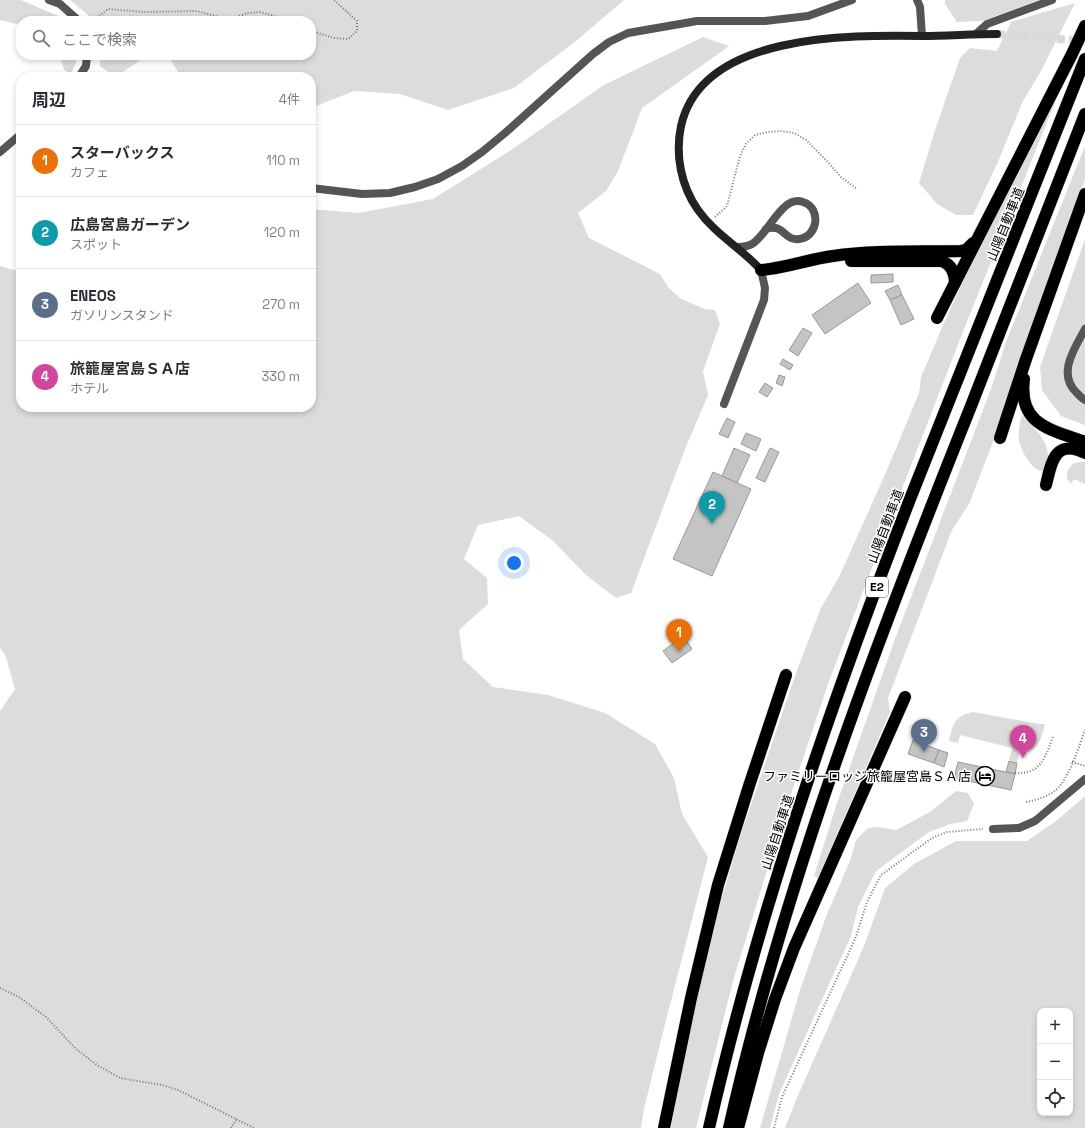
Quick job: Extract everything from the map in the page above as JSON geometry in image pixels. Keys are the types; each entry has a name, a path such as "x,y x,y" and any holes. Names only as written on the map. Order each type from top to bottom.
{"highway":[{"path":"937,318 1085,26"},
{"name":"山陽自動車道","path":"709,1128 759,934 801,802 856,644 910,500 1085,59"},
{"name":"E2","path":"730,1128 741,1077 778,940 823,799 876,650 930,508 1085,114"},
{"path":"1000,438 1026,359 1085,194"},
{"path":"761,270 780,268 814,259 856,253 962,251 966,250 975,241"},
{"path":"761,270 781,271 821,263 841,261 942,261 953,270 955,284"},
{"path":"1026,359 1023,386 1024,402 1028,412 1034,420 1044,427 1085,442"},
{"path":"1046,485 1052,460 1063,449 1071,448 1085,453"},
{"path":"664,1128 691,998 718,885 786,675"},
{"path":"738,1128 773,1006 794,948 905,697"}],"street":[{"path":"49,0 60,4 73,16"},
{"path":"316,189 362,194 390,193 415,187 438,179 462,166 482,152 593,54 609,42 628,33 697,21 764,21 808,16 852,0"},
{"path":"917,0 920,7 922,36"},
{"path":"976,34 987,24 1052,0"},
{"path":"724,404 764,300 765,288 761,270 752,260 709,224 697,209 683,178 679,156 679,136 683,116 692,99 706,83 724,67 750,55 786,45 811,40 854,36 997,34"},
{"path":"82,72 86,66 87,60"},
{"path":"0,152 16,138"},
{"path":"737,248 751,245 783,207 791,202 800,200 807,203 813,208 816,215 816,223 813,231 800,239 793,239 778,228 773,227 766,229"},
{"path":"1085,329 1067,367 1067,378 1072,388 1085,400"},
{"path":"993,829 1019,828 1035,821 1085,779"}],"path":[{"path":"316,33 334,38 348,39 358,31 357,21 334,0"},
{"path":"99,16 108,9 144,12 196,11 215,16"},
{"path":"239,16 247,13 260,12 274,16"},
{"path":"709,224 727,206 740,156 746,144 755,135 768,132 782,131 794,133 806,140 840,176 857,190"},
{"path":"1026,802 1045,797 1059,787 1072,762 1085,730"},
{"path":"1015,773 1035,770 1041,763 1053,737"},
{"path":"1072,762 1085,766"},
{"path":"774,1128 782,1097 856,937 867,902 881,876 932,838 947,832 993,829"},
{"path":"0,988 19,997 46,1017 76,1049 97,1065 120,1078 162,1085 178,1090 254,1128"},
{"path":"231,1128 237,1119"}],"shaded area":[{"path":"0,0 21,0 58,16 16,16 16,24 0,20"},
{"path":"70,0 624,0 576,41 514,88 448,110 400,94 354,91 316,106 316,72 178,72 171,60 316,60 316,16 88,16"},
{"path":"945,0 1039,0 982,21 957,22 945,4"},
{"path":"1075,3 1041,71 1023,101 997,164 973,215 956,215 937,204 919,183 936,127 960,58 970,48 997,51 1011,22"},
{"path":"703,37 729,46 642,108 618,171 606,191 578,213 589,238 660,274 668,287 681,299 705,309 715,310 720,324 703,371 708,395 685,449 631,593 616,598 586,575 552,540 519,516 478,525 464,559 487,578 488,604 459,630 463,659 493,687 548,695 605,713 655,744 674,778 682,814 708,857 663,1032 644,1109 641,1128 0,1128 0,711 15,689 5,654 0,648 0,266 16,271 16,412 316,412 316,209 358,213 433,199 511,150 604,85"},
{"path":"61,60 77,60 72,72 64,70"},
{"path":"101,60 140,60 122,72 108,72 100,66"},
{"path":"1062,85 962,334 828,684 783,818 733,981 696,1128 671,1128 694,1011 715,921 740,837 797,670 821,608 840,575 887,470 919,393 921,377 944,323 988,227"},
{"path":"1085,146 1085,179 994,439 969,504 952,530 888,698 890,712 818,878 814,876 836,806 895,639 991,389 1006,342"},
{"path":"1085,239 1085,425 1061,416 1042,390 1040,367"},
{"path":"1022,415 1039,434 1046,447 1048,463 1046,472 1033,467 1023,451 1019,440 1019,428"},
{"path":"1085,462 1085,484 1074,479 1071,484 1067,479 1068,470 1075,463"},
{"path":"973,712 1045,724 1042,736 1038,744 1029,752 1020,750 1017,762 1009,760 1012,748 960,735 958,743 949,741 953,725 958,718"},
{"path":"956,791 968,793 974,804 967,821 950,824 929,832 876,871 858,907 851,936 779,1094 770,1128 760,1128 800,990 827,914 850,861 856,840 868,828 878,827 896,830 930,812"},
{"path":"1085,796 1085,1128 785,1128 864,946 885,888 914,864 956,841 1027,841 1056,821"}],"building":[{"path":"893,274 893,282 871,283 871,275"},
{"path":"858,283 871,303 825,334 812,315"},
{"path":"898,285 902,295 890,300 885,291"},
{"path":"902,295 914,319 901,325 890,300"},
{"path":"803,328 812,333 798,356 789,350"},
{"path":"783,359 793,365 790,370 780,364"},
{"path":"779,375 785,377 782,386 776,383"},
{"path":"765,383 773,388 767,397 759,392"},
{"path":"727,418 735,422 728,438 719,434"},
{"path":"746,433 761,439 756,451 741,444"},
{"path":"734,448 750,455 737,483 722,476"},
{"path":"770,448 779,452 765,482 756,478"},
{"path":"713,472 751,489 712,576 673,559"},
{"path":"683,636 692,649 672,663 663,651"},
{"path":"913,740 939,750 934,763 908,754"},
{"path":"939,750 948,753 944,767 934,763"},
{"path":"1009,761 1017,763 1015,774 1006,772"},
{"name":"ファミリーロッジ旅籠屋宮島ＳＡ店","path":"958,762 1015,774 1011,790 954,778"}],"tunnel":[{"path":"997,34 1085,41"}],"place":[{"name":"広島宮島ガーデン","path":"712,524"},
{"name":"スターバックス","path":"679,652"},
{"name":"ENEOS","path":"924,752"},
{"name":"旅籠屋宮島ＳＡ店","path":"1023,758"},
{"name":"ファミリーロッジ旅籠屋宮島ＳＡ店","path":"985,776"}]}
